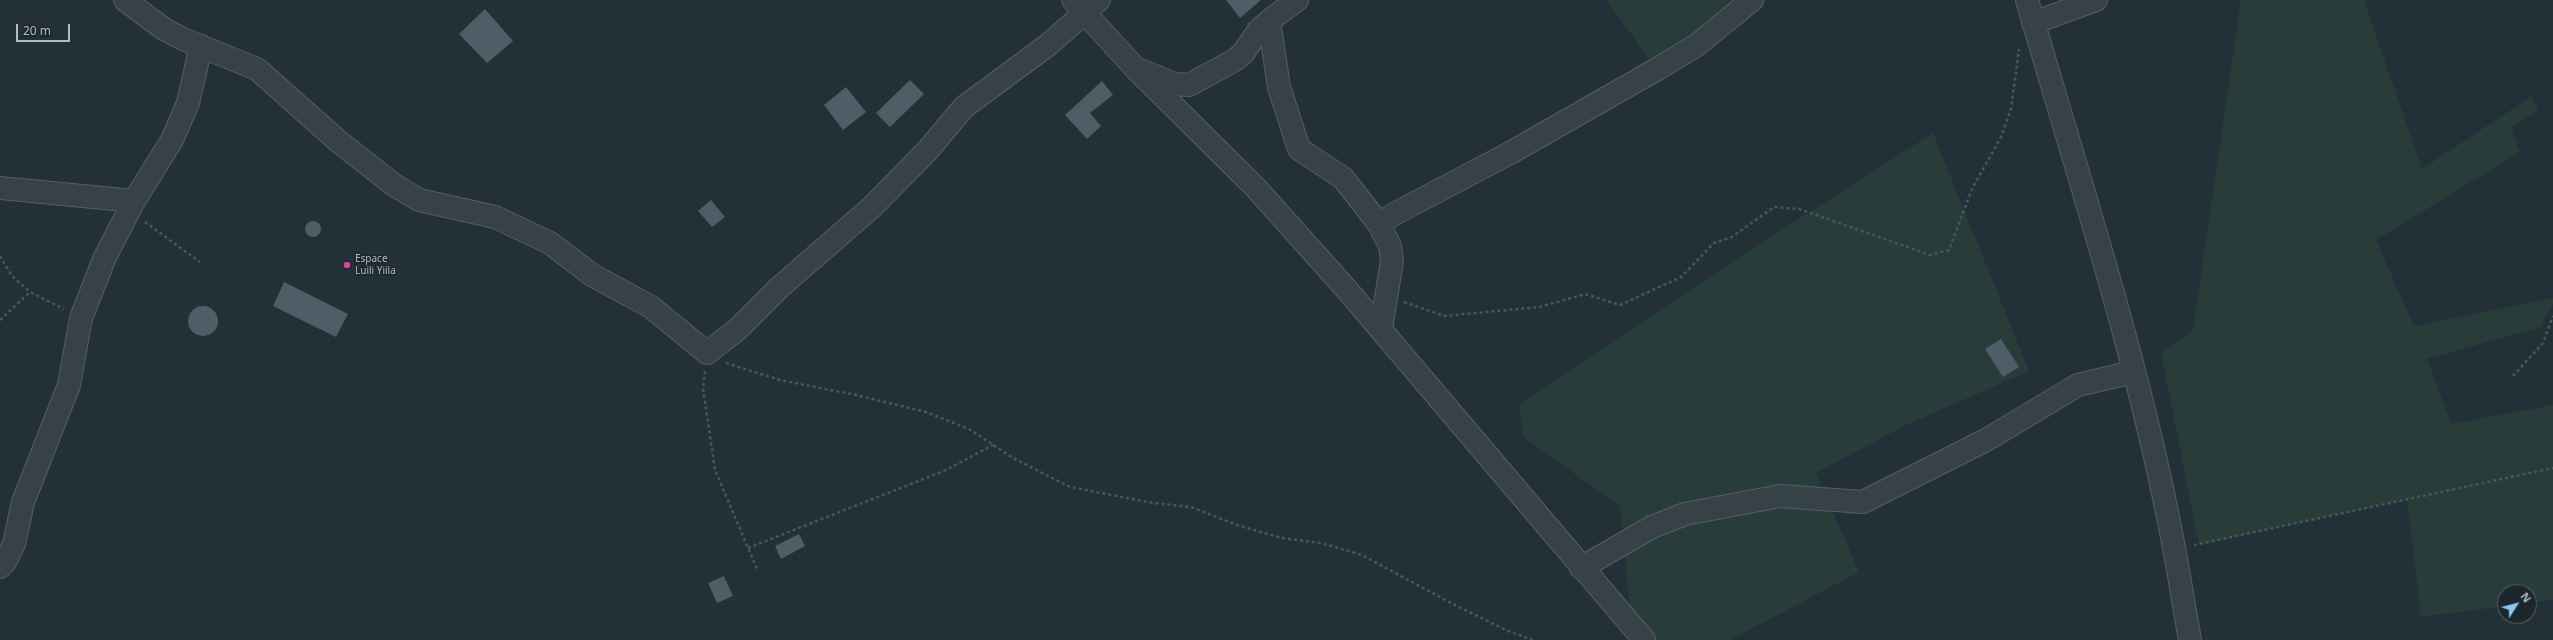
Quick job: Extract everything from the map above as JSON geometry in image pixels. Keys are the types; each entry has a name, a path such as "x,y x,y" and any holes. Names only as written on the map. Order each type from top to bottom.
{"street":[{"path":"125,0 164,28 201,46 257,69 338,141 394,185 420,200 495,217 550,243 592,275 651,307 707,353 738,329 780,288 872,207 928,150 964,107 1048,45 1086,4 1136,69 1256,188 1381,329 1581,568 1644,640"},
{"path":"1136,69 1174,84 1188,85 1235,60 1244,52 1258,31 1297,0"},
{"path":"1379,224 1396,213 1510,153 1659,68 1697,45 1752,0"},
{"path":"2027,0 2082,184 2133,372 2174,546 2190,640"},
{"path":"2033,23 2096,0"},
{"path":"1269,22 1279,87 1299,149 1343,178 1379,224 1390,246 1392,261 1381,329"},
{"path":"0,567 5,562 14,544 23,502 69,385 81,318 104,257 134,201 174,134 188,103 201,46"},
{"path":"0,188 134,201"},
{"path":"1581,568 1652,527 1686,514 1780,496 1863,502 1988,439 2078,385 2133,372"}],"path":[{"path":"1387,295 1426,311 1444,316 1540,307 1585,294 1620,306 1681,277 1714,243 1732,238 1774,207 1799,209 1930,255 1949,250 1972,189 2001,137 2008,116 2020,47"},
{"path":"134,201 137,212 149,226 200,262"},
{"path":"0,256 12,276 30,292 81,318"},
{"path":"0,320 30,292"},
{"path":"2513,376 2543,343 2553,316"},
{"path":"707,353 710,358 780,380 856,395 926,412 969,429 1013,458 1070,487 1153,503 1191,507 1237,525 1275,536 1321,543 1362,555 1451,603 1508,631 1533,640"},
{"path":"707,353 703,388 715,470 757,569"},
{"path":"748,548 944,471 993,445"},
{"path":"2174,546 2200,545 2246,533 2553,468"}],"green space":[{"path":"1606,0 1748,0 1655,67"},
{"path":"2241,0 2364,0 2422,169 2532,96 2538,111 2511,128 2520,152 2376,240 2414,326 2553,298 2553,304 2540,327 2427,359 2451,424 2553,405 2553,600 2537,602 2537,584 2497,584 2497,607 2421,617 2407,499 2199,545 2161,353 2193,330"},
{"path":"1933,133 2029,371 1904,426 1816,473 1859,572 1730,640 1646,640 1631,621 1620,506 1523,437 1519,405 1769,238"}],"building":[{"path":"1226,0 1261,0 1240,18"},
{"path":"485,9 513,41 487,63 459,34"},
{"path":"910,80 924,94 890,127 876,113"},
{"path":"1102,81 1113,95 1090,113 1101,126 1087,139 1065,115"},
{"path":"846,87 866,112 843,130 824,105"},
{"path":"711,200 725,217 712,227 698,211"},
{"path":"310,221 316,221 321,226 319,235 316,237 310,237 305,232 305,226"},
{"path":"284,282 348,314 336,337 273,306"},
{"path":"203,306 209,307 217,315 217,327 209,335 203,336 197,335 189,327 188,321 189,315 197,307"},
{"path":"2001,339 2019,367 2003,377 1985,349"},
{"path":"799,534 805,546 781,559 775,546"},
{"path":"724,576 733,596 717,603 708,583"}],"place":[{"name":"Espace Luili Yiila","path":"347,265"}]}
